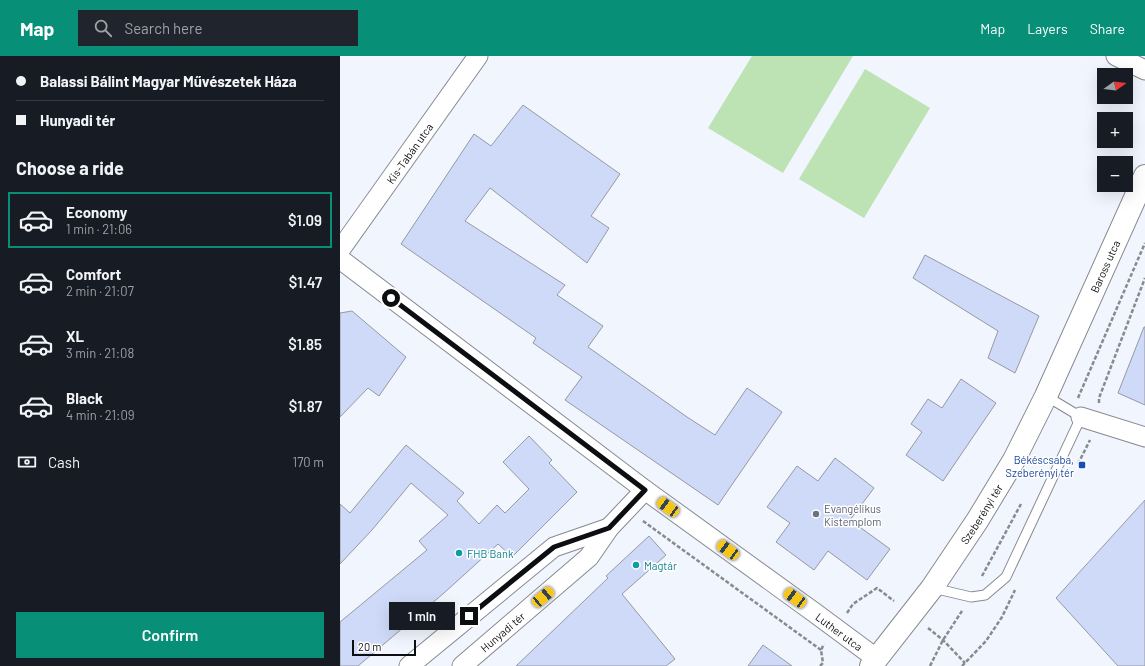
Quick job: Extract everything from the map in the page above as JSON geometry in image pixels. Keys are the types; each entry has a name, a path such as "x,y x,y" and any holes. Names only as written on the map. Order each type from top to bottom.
{"main road":[{"name":"Baross utca","path":"1064,356 1145,176"},
{"name":"Szeberényi tér","path":"874,662 932,588 977,521 1014,460 1064,356"}],"street":[{"name":"Kis-Tabán utca","path":"340,250 478,56"},
{"path":"1116,56 1145,70"},
{"name":"Luther utca","path":"340,259 874,662"},
{"path":"1081,417 1145,437"},
{"name":"Hunyadi tér","path":"462,666 589,557 609,528 645,490"},
{"name":"Hunyadi tér","path":"409,666 554,547 609,528"}],"lane":[{"path":"932,588 971,597 985,595 1006,577 1081,417 1046,396"}],"path":[{"path":"1083,388 1145,243"},
{"path":"626,509 821,650"},
{"path":"930,666 943,640 963,610"},
{"path":"943,640 965,663"}],"green space":[{"path":"752,56 853,56 783,173 708,128"},
{"path":"865,69 930,108 864,218 799,179"}],"building":[{"path":"523,105 620,174 591,216 609,228 587,263 490,188 465,221 565,285 557,295 603,326 588,347 715,435 747,388 782,412 718,505 565,400 582,377 533,343 536,338 401,244 474,134 491,146"},
{"path":"925,255 1039,316 1015,373 988,358 998,331 913,278"},
{"path":"352,311 406,357 379,396 368,388 340,417 340,313"},
{"path":"1145,327 1145,405 1118,393"},
{"path":"961,379 996,403 943,481 906,455 922,432 911,424 928,399 942,408"},
{"path":"529,436 552,460 549,463 577,492 512,557 498,544 444,593 358,666 340,666 340,622 427,550 419,541 448,515 411,483 372,530 340,564 340,504 350,513 406,445 464,493 457,501 479,524 497,505 505,513 529,489 503,462"},
{"name":"Evangélikus Kistemplom","path":"835,458 874,488 850,520 890,549 867,580 828,551 814,570 776,542 790,523 767,507 797,466 818,481"},
{"path":"1145,500 1145,666 1118,666 1056,598"},
{"path":"649,536 666,555 622,594 675,659 666,666 516,666 608,578 606,576"},
{"path":"763,645 792,666 748,666"}],"place":[{"name":"Békéscsaba, Szeberényi tér","path":"1082,465"},
{"name":"Evangélikus Kistemplom","path":"816,514"},
{"name":"FHB Bank","path":"459,553"},
{"name":"Magtár","path":"636,565"}],"route":[{"path":"391,298 645,490 609,528 554,547 469,616"}]}
